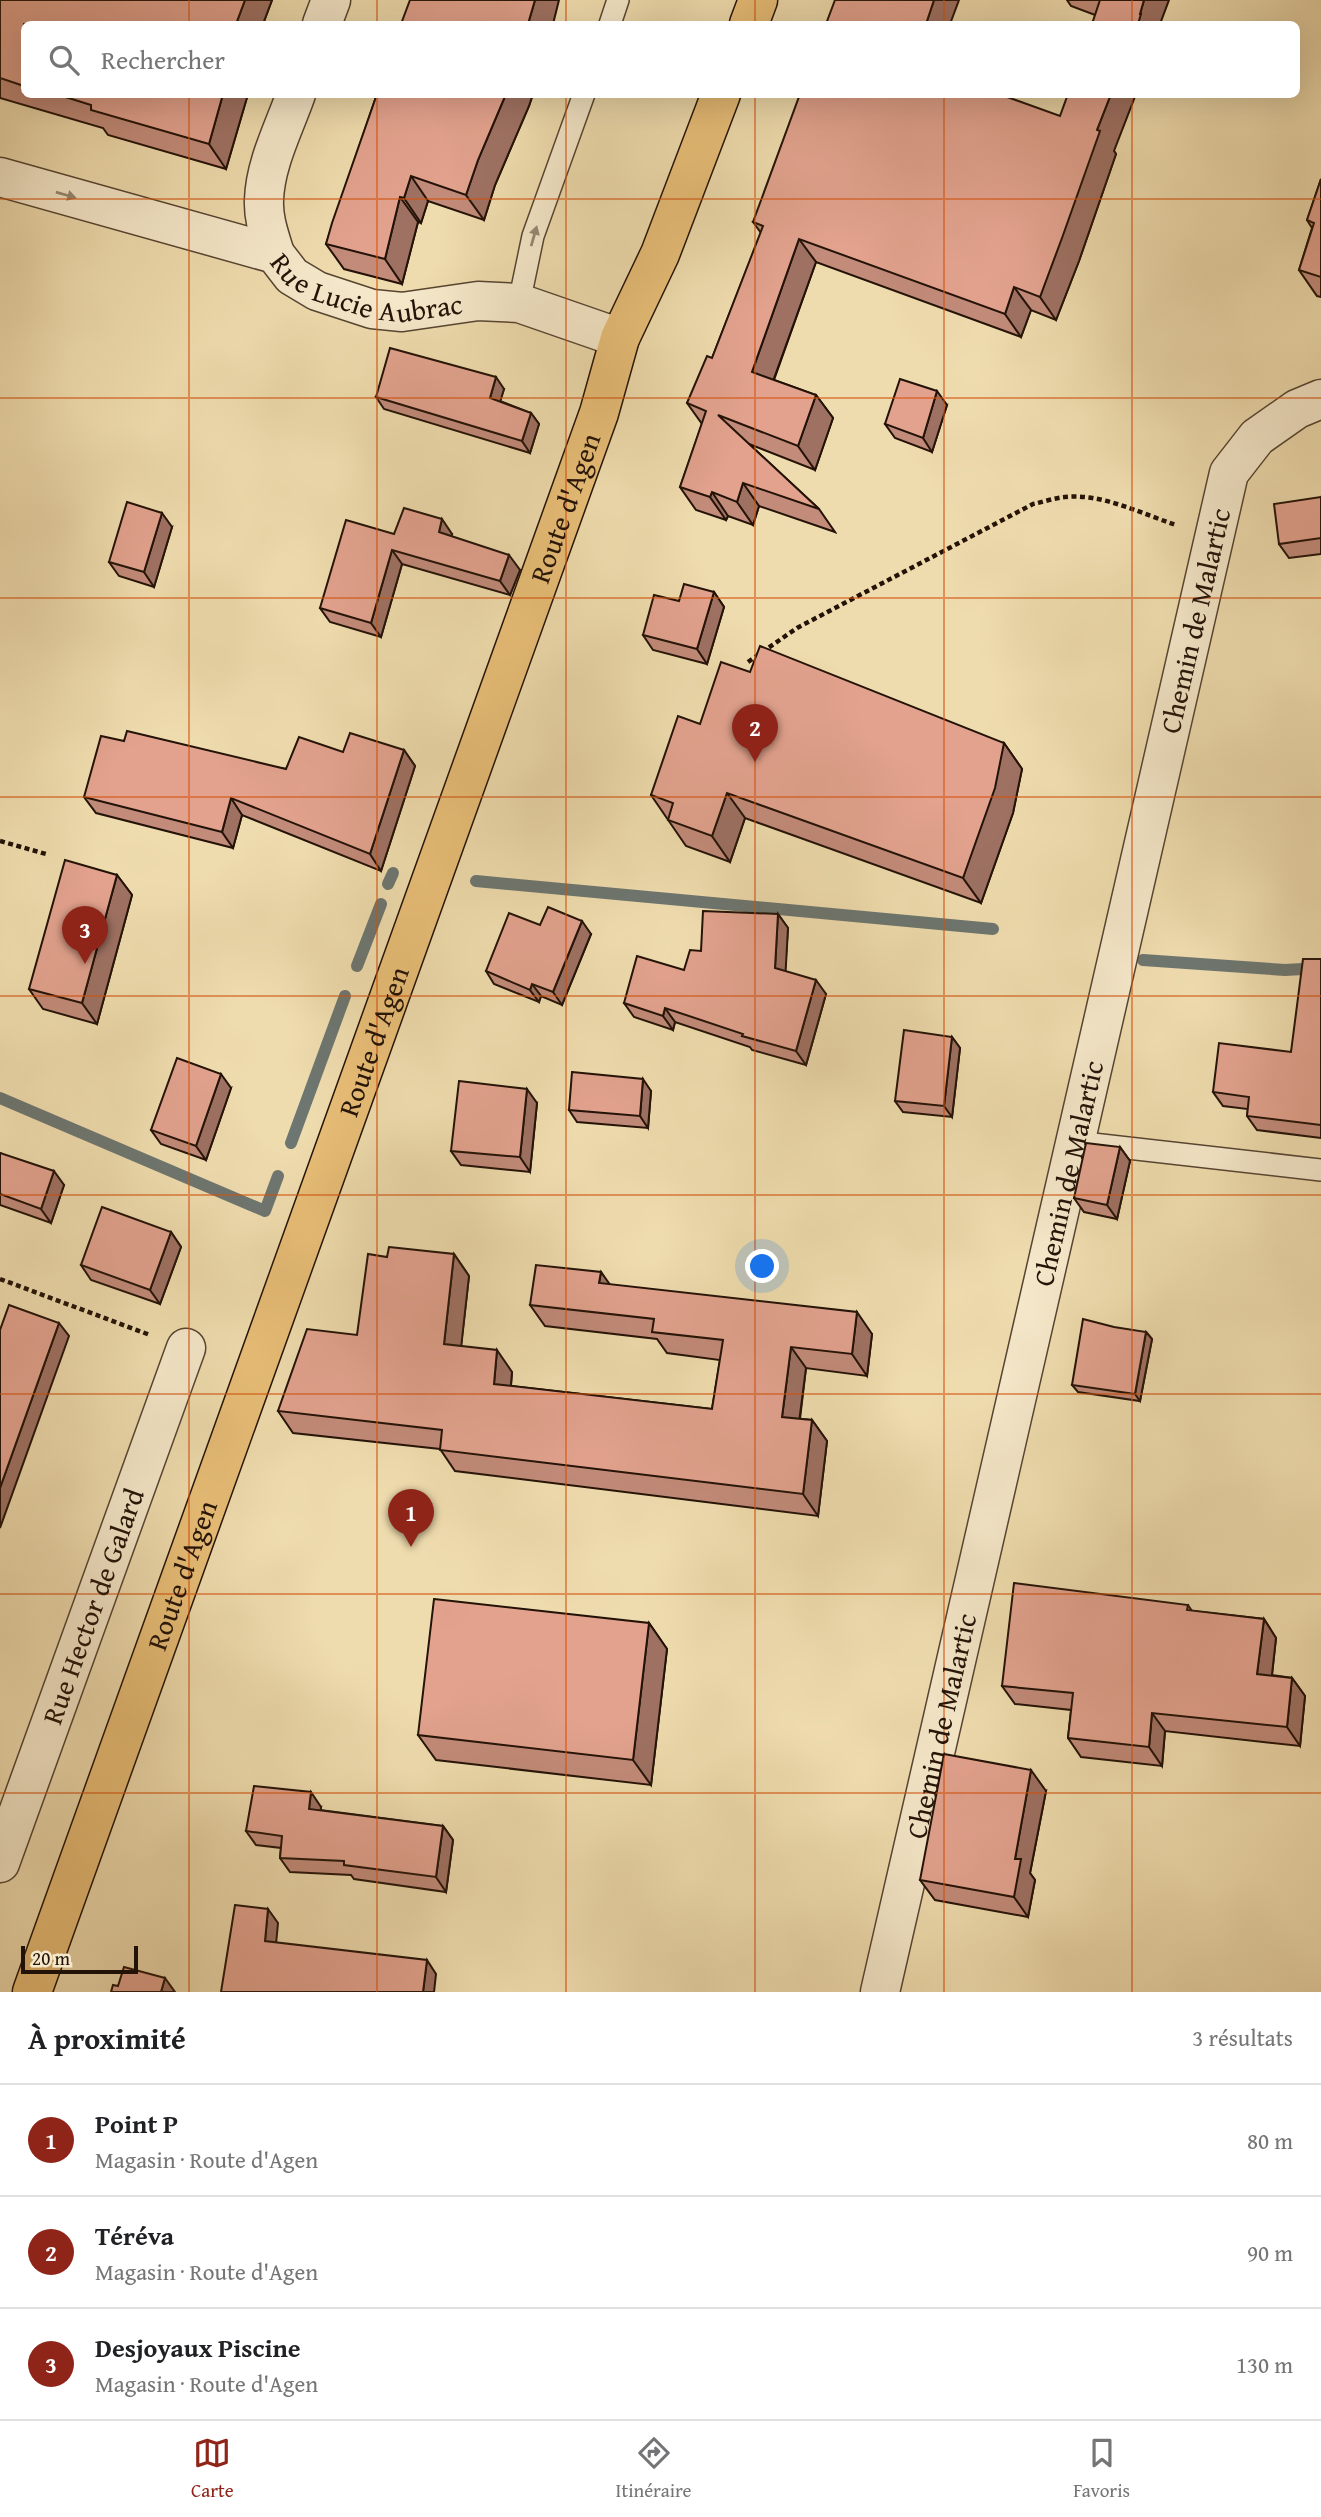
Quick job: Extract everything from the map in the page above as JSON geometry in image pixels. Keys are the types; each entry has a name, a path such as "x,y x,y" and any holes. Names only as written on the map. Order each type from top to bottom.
{"main road":[{"path":"749,21 758,0"},
{"name":"Route d'Agen","path":"32,1992 595,425 620,338 660,254 719,98"}],"street":[{"path":"323,21 331,0"},
{"path":"275,254 266,224 264,200 268,170 295,98"},
{"name":"Rue Lucie Aubrac","path":"0,177 275,254 292,276 317,291 372,309 402,312 478,301 519,303 620,338"},
{"name":"Chemin de Malartic","path":"880,1992 1229,472 1257,437 1297,409 1321,399"},
{"name":"Rue Hector de Galard","path":"0,1863 187,1348"}],"lane":[{"path":"611,21 618,0"},
{"path":"519,303 533,236 583,98"},
{"path":"1075,1142 1321,1170"}],"path":[{"path":"748,662 797,628 1033,505 1063,497 1114,503 1213,538"},
{"path":"0,841 47,854"},
{"path":"0,1279 187,1348"}],"building":[{"path":"0,0 245,0 237,21 21,21 21,85 0,78"},
{"path":"410,0 535,0 529,21 402,21"},
{"path":"835,0 934,0 927,21 827,21"},
{"path":"1100,0 1144,0 1139,21 1093,21"},
{"path":"69,98 222,98 209,144 91,110 91,105"},
{"path":"376,98 504,98 466,195 411,176 404,198 400,197 385,259 326,244"},
{"path":"799,98 1010,98 1060,116 1067,98 1109,98 1040,297 1014,287 1005,314 799,239 752,372 816,395 798,446 718,415 819,509 743,483 737,502 712,492 710,497 680,487 706,411 687,403 707,356 712,358 763,226 753,222"},
{"path":"1321,179 1321,277 1299,270 1314,223 1307,220"},
{"path":"390,348 496,377 490,398 531,413 522,441 376,397"},
{"path":"900,379 937,391 923,438 885,424"},
{"path":"1321,497 1321,538 1279,544 1274,504"},
{"path":"127,502 162,513 144,572 109,562"},
{"path":"404,508 442,519 439,532 509,555 500,581 392,550 371,623 320,608 346,520 394,534"},
{"path":"684,584 714,592 697,649 643,635 654,595 679,601"},
{"path":"760,646 1004,743 995,788 963,878 727,793 712,836 668,820 673,803 651,795 678,716 700,724 721,662 750,672"},
{"path":"127,731 286,769 299,737 343,752 350,733 404,750 370,854 231,798 222,832 84,797 101,736 124,741"},
{"path":"65,860 117,875 82,1003 29,989"},
{"path":"548,907 582,921 553,992 532,984 530,990 486,971 509,913 540,925"},
{"path":"703,911 778,914 775,968 816,980 796,1051 742,1036 743,1034 665,1008 663,1016 624,1003 637,956 684,970 690,950 701,951"},
{"path":"1303,959 1321,959 1321,1125 1247,1116 1249,1097 1213,1092 1219,1043 1291,1052"},
{"path":"904,1030 952,1037 944,1106 895,1101"},
{"path":"177,1058 221,1074 196,1146 151,1130"},
{"path":"572,1072 643,1079 640,1116 569,1110"},
{"path":"459,1081 527,1089 520,1157 451,1151"},
{"path":"1086,1143 1120,1147 1107,1205 1074,1198"},
{"path":"0,1153 54,1171 41,1209 0,1194"},
{"path":"102,1207 171,1232 150,1290 81,1265"},
{"path":"389,1247 454,1254 444,1344 497,1350 494,1384 712,1409 723,1340 652,1332 654,1319 530,1305 536,1265 601,1272 599,1283 857,1312 852,1354 791,1347 782,1417 812,1420 803,1494 440,1450 442,1430 278,1411 307,1329 357,1335 368,1254 387,1257"},
{"path":"9,1305 59,1323 0,1488 0,1330"},
{"path":"1083,1319 1146,1332 1135,1394 1072,1385"},
{"path":"1014,1583 1188,1605 1187,1610 1264,1619 1257,1674 1292,1678 1287,1727 1152,1713 1149,1747 1068,1738 1073,1693 1002,1686"},
{"path":"434,1599 649,1623 633,1760 418,1735"},
{"path":"944,1754 1031,1770 1015,1859 1021,1859 1014,1897 920,1880"},
{"path":"254,1786 311,1792 309,1809 443,1826 436,1877 344,1865 344,1861 280,1858 282,1836 246,1831"},
{"path":"235,1905 268,1909 265,1941 427,1960 423,1992 221,1992"},
{"path":"124,1967 165,1978 161,1992 111,1992 113,1985 118,1986"}],"waterway":[{"path":"388,884 393,873"},
{"path":"476,881 993,929"},
{"path":"357,966 381,904"},
{"path":"1143,960 1285,970 1321,968"},
{"path":"291,1143 345,996"},
{"path":"0,1098 265,1211 278,1176"}],"place":[{"name":"Téréva","path":"755,762"},
{"name":"Desjoyaux Piscine","path":"85,964"},
{"name":"Point P","path":"411,1547"}]}
